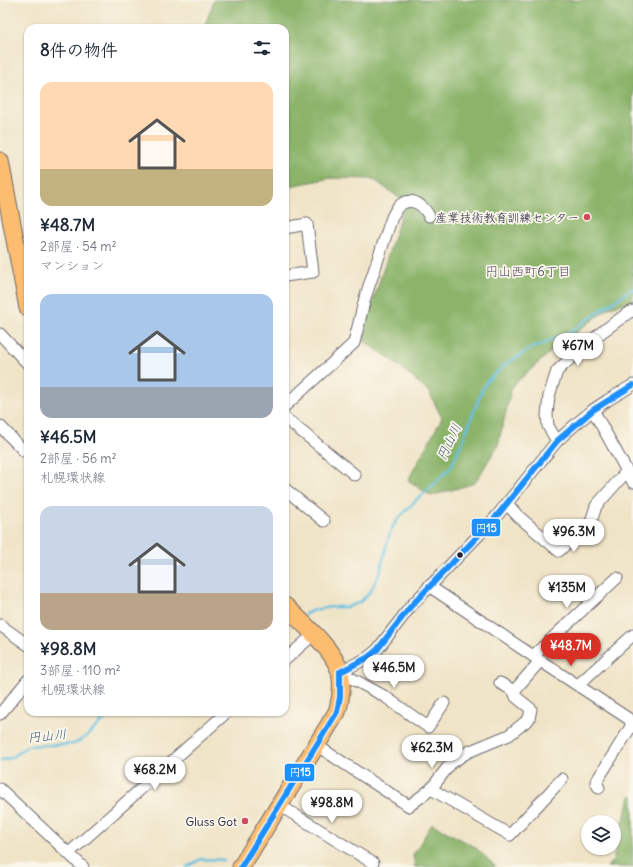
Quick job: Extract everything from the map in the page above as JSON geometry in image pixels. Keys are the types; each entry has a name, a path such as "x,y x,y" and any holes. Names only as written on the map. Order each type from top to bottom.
{"main road":[{"path":"0,161 2,184 22,251 24,270"},
{"path":"241,867 337,712 340,700 340,672 333,657 314,634 289,610"}],"street":[{"path":"289,402 354,343 365,298 392,217 397,208 405,203 413,201 420,204 429,216"},
{"path":"289,227 306,224 313,272 289,275"},
{"path":"557,441 548,426 547,415 549,396 556,371 602,332 633,311"},
{"path":"0,334 24,360"},
{"path":"340,672 367,658 377,650 410,606 496,517 557,441 593,410 633,385"},
{"path":"593,410 633,482"},
{"path":"289,421 355,475"},
{"path":"0,426 24,451"},
{"path":"507,504 518,516 559,551 590,522 596,506 627,471"},
{"path":"289,492 324,521"},
{"path":"514,691 537,658 616,578"},
{"path":"429,586 629,719 632,725 596,782 599,788"},
{"path":"0,625 24,642"},
{"path":"289,656 314,634"},
{"path":"578,686 633,635"},
{"path":"340,672 384,696 428,727 444,703"},
{"path":"316,745 409,806 431,789 452,763 468,752 509,735 529,719 531,709 516,697 514,691 500,683"},
{"path":"0,714 24,685"},
{"path":"69,853 223,716"},
{"path":"431,789 510,835 562,779"},
{"path":"0,789 84,867"},
{"path":"279,805 373,863"}],"green space":[{"path":"214,0 633,0 633,301 610,307 554,349 512,386 498,445 475,483 431,496 408,480 442,418 429,392 392,360 361,339 405,202 373,179 331,178 289,186 289,24 205,24"},
{"path":"633,795 633,867 607,867 613,860 614,855 621,855 621,830 630,797"},
{"path":"432,824 475,847 496,867 415,867 413,855"}],"waterway":[{"name":"円山川","path":"305,614 314,610 331,607 348,607 360,602 370,592 380,572 390,532 397,520 451,467 487,381 507,363 532,348 569,333 633,288"},
{"name":"円山川","path":"0,761 13,757 27,746 74,744 86,737 108,716"},
{"path":"187,867 201,859 224,860"}],"transit line":[{"name":"円15","path":"340,672 367,658 377,650 411,606 496,517 557,441 593,410 633,385"},
{"name":"円15","path":"241,867 337,712 340,697 340,672"}],"place":[{"name":"産業技術教育訓練センター","path":"587,217"},
{"name":"Gluss Got","path":"245,821"}],"district":[{"name":"円山西町6丁目","path":"528,271"}]}
